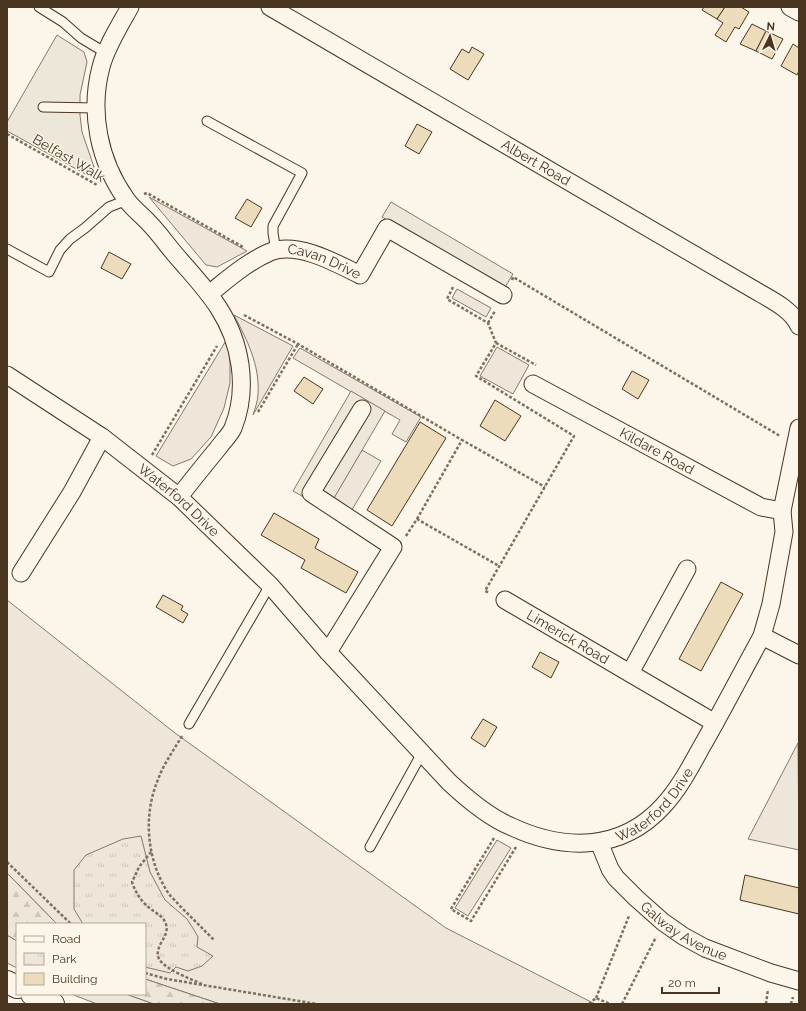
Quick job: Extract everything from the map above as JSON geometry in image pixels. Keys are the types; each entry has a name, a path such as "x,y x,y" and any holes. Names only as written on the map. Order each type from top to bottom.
{"highway":[{"path":"7,982 16,986"},
{"path":"34,995 53,1004"}],"street":[{"path":"130,7 106,53 98,78 96,108 101,147 107,165 124,196 150,223 214,300 229,327 238,355 242,377 241,396 233,429 179,497"},
{"name":"Albert Road","path":"270,7 777,303 790,313 799,324"},
{"path":"790,7 799,12"},
{"name":"Cavan Drive","path":"268,254 288,249 326,257 360,275 387,228 503,295"},
{"path":"214,300 249,264 268,254"},
{"name":"Waterford Drive","path":"7,375 102,437 179,497 270,585 328,652 461,794 509,826 545,839 578,844 599,842 630,832 646,822 663,806 690,767 762,636 771,604 784,532 782,510 799,428"},
{"name":"Kildare Road","path":"533,384 761,507 782,510"},
{"path":"328,652 393,547 311,493 362,409"},
{"path":"21,572 72,492 102,437"},
{"path":"630,673 687,569"},
{"name":"Limerick Road","path":"505,600 715,723"},
{"path":"762,636 799,655"},
{"name":"Galway Avenue","path":"599,842 610,869 616,878 663,922 683,936 705,948 771,973 799,981"}],"lane":[{"path":"39,7 63,22 80,38 106,53"},
{"path":"42,107 96,108"},
{"path":"207,121 302,172 273,226 274,242 268,254"},
{"path":"7,249 49,272 60,250 70,239 124,196"},
{"path":"189,724 270,585"},
{"path":"370,847 422,753"}],"path":[{"name":"Belfast Walk","path":"7,134 111,194 124,196"},
{"path":"124,196 147,193 268,254"},
{"path":"462,271 447,299 488,324 496,343 476,376 574,436 485,591 505,600"},
{"path":"488,324 513,277 796,445"},
{"path":"214,300 298,344 545,488"},
{"path":"143,469 229,327"},
{"path":"255,416 298,344"},
{"path":"393,547 396,550 416,519 462,440"},
{"path":"416,519 499,566"},
{"path":"189,724 162,768 152,795 150,815 151,851 156,868 169,894 214,940"},
{"path":"504,822 451,909 471,921 525,832"},
{"path":"151,851 139,867 132,882 135,892 147,906 161,916 167,925 166,934 161,942 158,952 160,959 170,968 202,984"},
{"path":"7,862 70,923"},
{"path":"589,1004 596,998 636,898"},
{"path":"622,1004 663,922"},
{"path":"146,973 167,979 317,1004"},
{"path":"596,998 610,1004"}],"green space":[{"path":"149,197 247,251 217,267 206,265"},
{"path":"457,289 491,308 486,317 452,298"},
{"path":"234,315 293,346 253,415 258,397 257,373 252,353"},
{"path":"227,339 230,363 230,383 224,408 211,437 191,459 173,466 156,456"},
{"path":"497,347 529,365 513,394 480,376"},
{"path":"300,348 421,417 406,442 392,434 400,420 293,358"},
{"path":"362,450 381,461 350,513 332,501"},
{"path":"7,600 175,733 446,928 595,1004 220,1004 146,979 146,923 56,923 7,873"},
{"path":"798,743 799,850 748,839"},
{"path":"141,836 150,872 165,900 187,919 198,937 197,947 213,956 202,966 188,971 176,967 170,973 146,967 146,923 82,923 74,909 74,870 86,855 123,839"},
{"path":"497,840 511,848 468,916 455,908"},
{"path":"7,873 56,923 16,923 16,940 7,935"},
{"path":"7,935 16,940 16,968 7,963"},
{"path":"146,979 220,1004 154,1004 129,995 146,995"},
{"path":"74,995 129,995 154,1004 97,1004"}],"shaded area":[{"path":"57,35 84,52 87,62 80,95 80,115 82,132 94,167 89,176 7,131 7,122"},
{"path":"391,202 513,274 504,289 382,217"},
{"path":"351,391 385,411 327,510 293,491"}],"building":[{"path":"704,7 725,7 717,19 702,10"},
{"path":"725,7 741,7 749,12 739,29 735,27 726,42 715,35 723,23 717,19"},
{"path":"752,24 766,31 756,51 740,44"},
{"path":"766,31 783,39 772,59 756,51"},
{"path":"793,44 799,48 799,71 797,75 781,66"},
{"path":"472,47 484,54 468,80 450,69 462,49 469,53"},
{"path":"417,124 432,132 419,154 405,146"},
{"path":"247,199 262,208 251,227 235,218"},
{"path":"109,252 131,264 122,279 101,268"},
{"path":"632,371 649,380 638,399 622,389"},
{"path":"304,377 323,389 313,404 294,391"},
{"path":"495,400 521,416 505,441 480,426"},
{"path":"420,422 446,438 392,526 367,510"},
{"path":"274,513 319,539 315,548 358,572 346,593 301,568 305,560 261,535"},
{"path":"721,582 743,594 701,671 679,659"},
{"path":"163,595 183,606 181,610 188,614 183,623 156,607"},
{"path":"540,652 559,662 551,678 532,667"},
{"path":"483,719 497,727 485,747 471,738"},
{"path":"745,875 799,888 799,914 740,900"}]}
